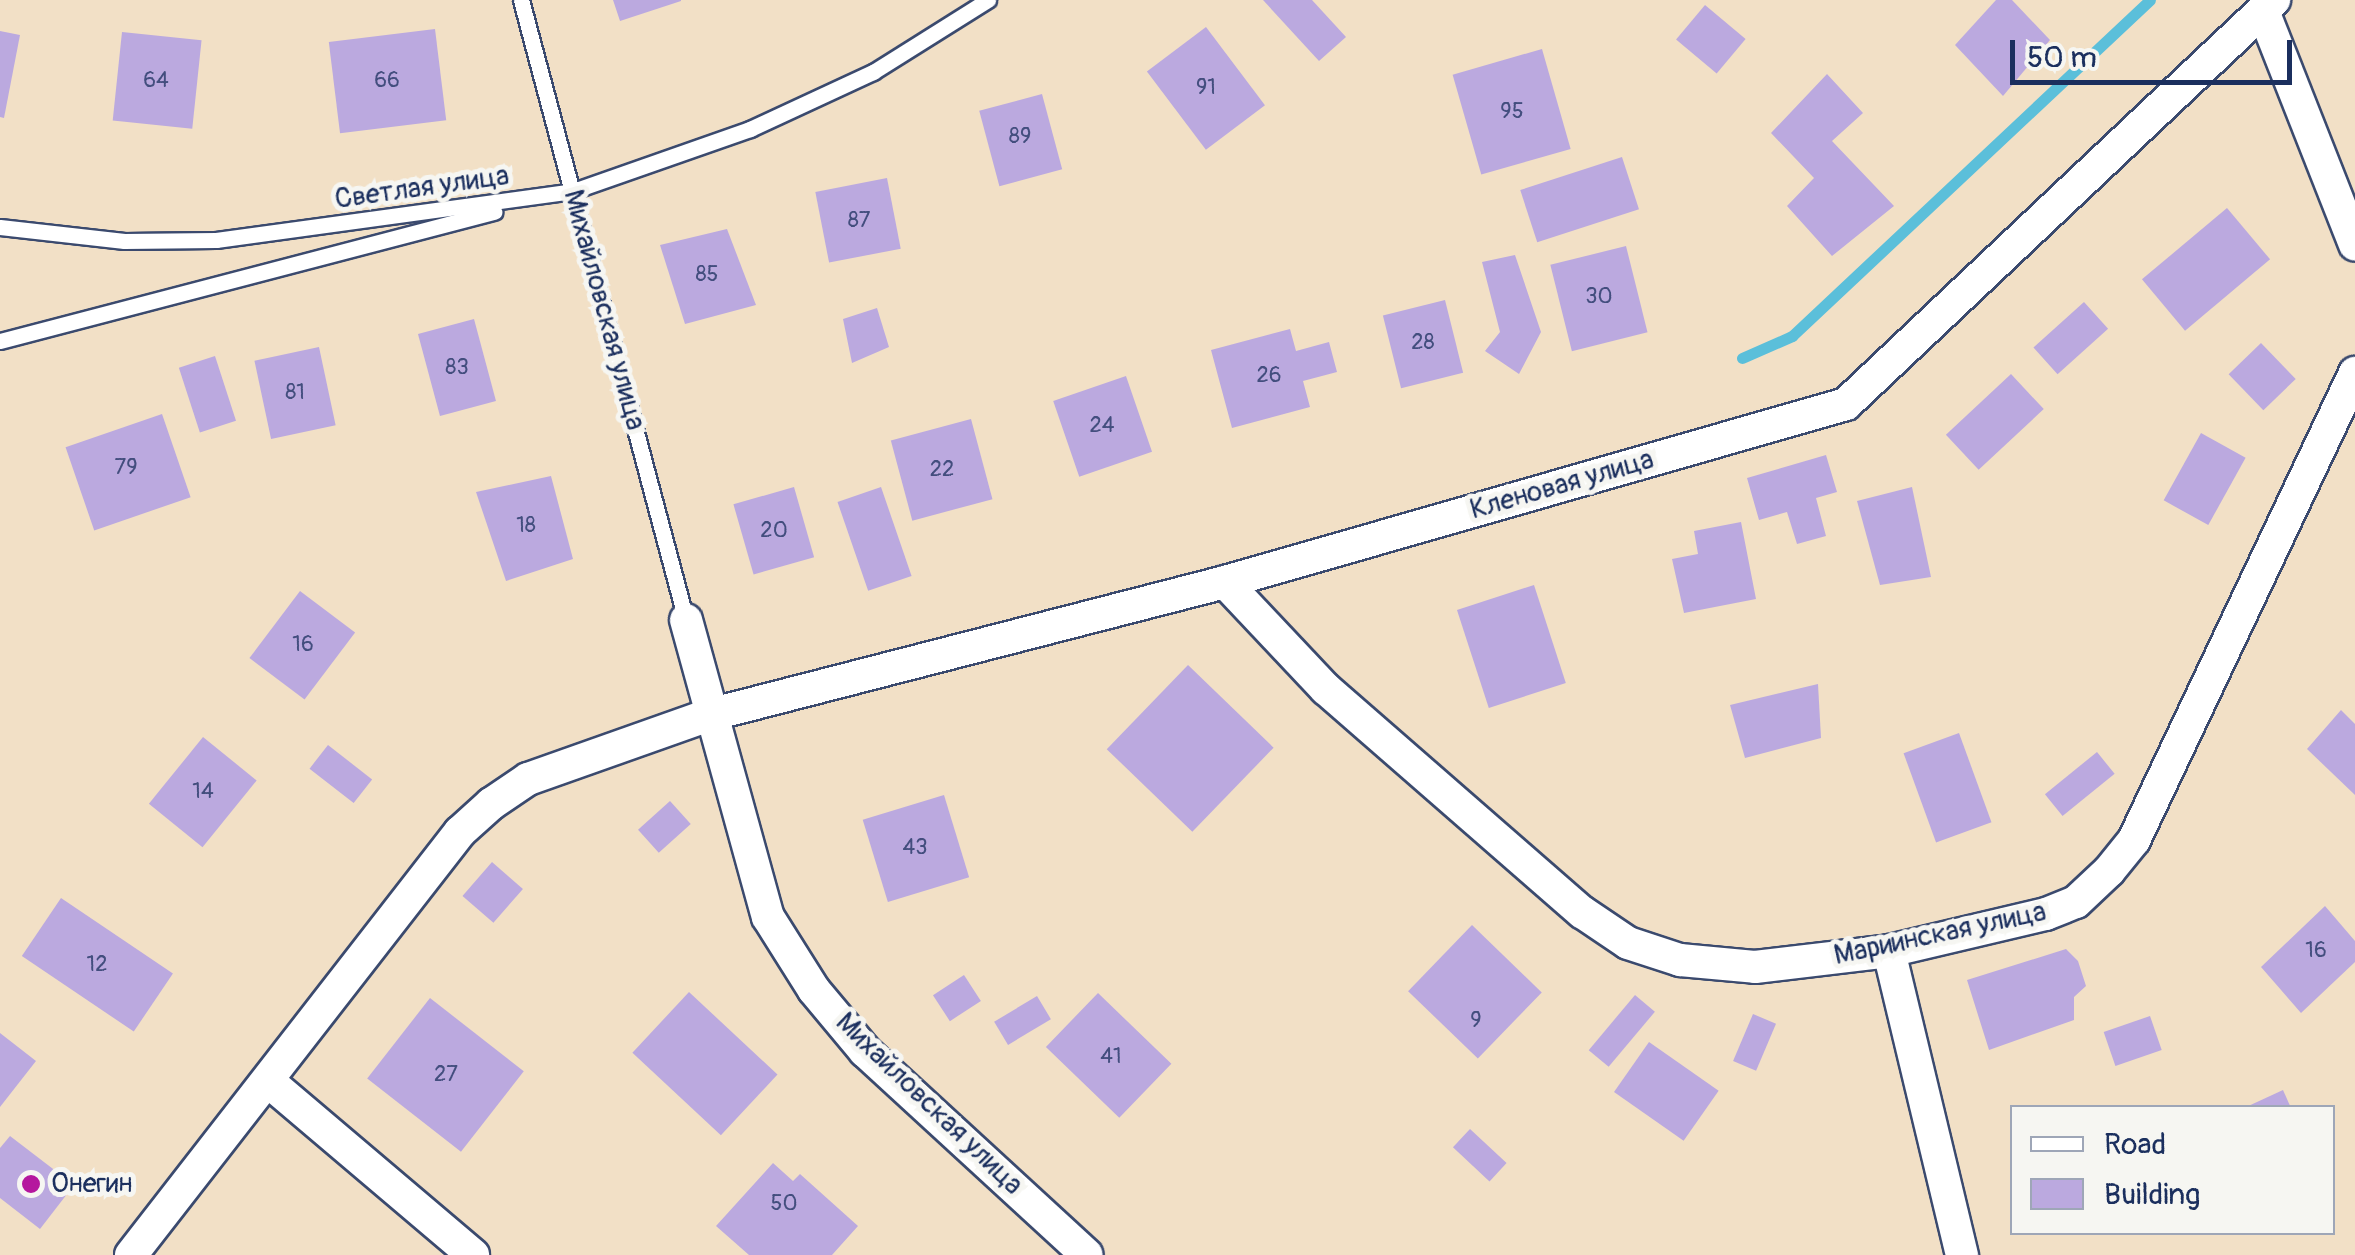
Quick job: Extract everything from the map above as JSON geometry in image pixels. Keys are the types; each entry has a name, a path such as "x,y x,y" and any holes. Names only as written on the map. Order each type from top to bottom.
{"street":[{"path":"2268,6 2355,244"},
{"name":"Кленовая улица","path":"131,1255 460,832 491,804 528,780 568,762 709,715 1225,582 1846,404 2268,6"},
{"name":"Мариинская улица","path":"1225,582 1326,689 1582,912 1628,943 1680,960 1755,967 1888,951 2046,914 2076,902 2109,871 2134,840 2355,373"},
{"name":"Михайловская улица","path":"686,620 709,715 768,918 814,990 865,1050 1087,1255"},
{"path":"1888,951 1962,1255"},
{"path":"268,1081 473,1255"}],"lane":[{"name":"Михайловская улица","path":"521,0 686,620"},
{"name":"Светлая улица","path":"0,227 124,242 216,240 350,225 573,191 750,129 874,72 988,0"},
{"path":"0,341 573,191"}],"building":[{"path":"613,0 681,0 681,1 620,21"},
{"path":"1263,0 1312,0 1346,37 1319,61"},
{"path":"1996,0 2012,0 2050,40 2003,96 1955,45"},
{"path":"1705,5 1746,39 1717,74 1676,39"},
{"path":"1206,27 1265,105 1206,150 1147,72"},
{"path":"435,29 446,120 340,133 329,42"},
{"path":"0,31 20,35 4,118 0,117"},
{"path":"122,32 202,40 192,129 113,121"},
{"path":"1542,49 1571,149 1481,175 1453,75"},
{"path":"1827,74 1863,113 1832,141 1894,206 1832,256 1787,206 1814,178 1771,133"},
{"path":"1042,94 1062,169 999,186 979,111"},
{"path":"1622,157 1639,209 1537,242 1520,190"},
{"path":"887,178 901,249 829,263 815,192"},
{"path":"2227,208 2270,259 2185,331 2142,279"},
{"path":"727,229 756,305 685,324 660,245"},
{"path":"1626,246 1648,332 1572,351 1550,265"},
{"path":"1515,255 1541,332 1519,374 1485,351 1500,332 1482,262"},
{"path":"1445,300 1463,373 1401,388 1383,315"},
{"path":"2084,302 2108,329 2058,374 2033,348"},
{"path":"877,308 889,347 852,363 843,319"},
{"path":"474,319 496,401 440,416 418,334"},
{"path":"1290,329 1296,351 1329,342 1337,372 1303,381 1310,407 1232,428 1211,350"},
{"path":"2261,343 2296,379 2263,410 2229,374"},
{"path":"319,347 336,425 271,439 254,361"},
{"path":"215,356 236,421 200,432 179,368"},
{"path":"2011,374 2044,409 1979,470 1946,435"},
{"path":"1126,376 1152,452 1079,477 1053,401"},
{"path":"162,414 191,497 94,530 66,447"},
{"path":"971,419 992,499 912,521 891,440"},
{"path":"2201,433 2246,458 2208,525 2164,500"},
{"path":"1826,455 1837,492 1816,498 1826,536 1797,544 1787,512 1759,520 1747,478"},
{"path":"551,476 573,559 506,581 476,492"},
{"path":"794,487 814,557 754,575 733,504"},
{"path":"881,487 912,576 868,591 838,502"},
{"path":"1912,487 1931,577 1880,585 1857,501"},
{"path":"1741,522 1756,599 1684,613 1672,559 1698,554 1694,531"},
{"path":"1534,585 1566,683 1489,708 1457,610"},
{"path":"300,591 355,633 305,700 249,658"},
{"path":"1188,665 1274,748 1192,832 1107,749"},
{"path":"1818,684 1821,738 1745,758 1730,705"},
{"path":"2341,710 2355,724 2355,795 2307,749"},
{"path":"1959,733 1991,822 1936,842 1904,753"},
{"path":"203,737 257,780 203,847 149,804"},
{"path":"328,745 372,779 354,803 310,769"},
{"path":"2097,752 2115,774 2063,816 2045,794"},
{"path":"944,795 969,877 888,902 863,820"},
{"path":"670,801 691,824 659,853 638,830"},
{"path":"492,862 523,889 493,923 462,896"},
{"path":"61,898 173,973 134,1032 22,956"},
{"path":"2325,906 2355,941 2355,962 2301,1013 2261,967"},
{"path":"1472,925 1542,992 1478,1059 1408,991"},
{"path":"2066,949 2078,961 2086,986 2074,997 2074,1020 1989,1050 1967,980"},
{"path":"964,975 981,1001 950,1021 933,995"},
{"path":"689,992 777,1075 721,1135 632,1053"},
{"path":"1098,993 1171,1064 1119,1118 1046,1047"},
{"path":"1635,995 1655,1012 1609,1067 1589,1050"},
{"path":"1037,996 1051,1019 1008,1045 994,1022"},
{"path":"430,998 524,1071 461,1152 367,1078"},
{"path":"1753,1014 1776,1024 1756,1071 1733,1061"},
{"path":"2150,1016 2162,1050 2115,1066 2104,1032"},
{"path":"0,1033 36,1061 0,1107"},
{"path":"1649,1042 1719,1091 1684,1141 1614,1092"},
{"path":"2283,1090 2290,1105 2250,1105"},
{"path":"1470,1129 1507,1163 1490,1181 1453,1147"},
{"path":"10,1136 74,1185 40,1229 0,1198 0,1148"},
{"path":"773,1163 793,1181 800,1174 858,1226 832,1255 749,1255 716,1226"}],"waterway":[{"path":"1742,358 1792,336 2150,0"}],"place":[{"name":"Онегин","path":"31,1184"}]}
